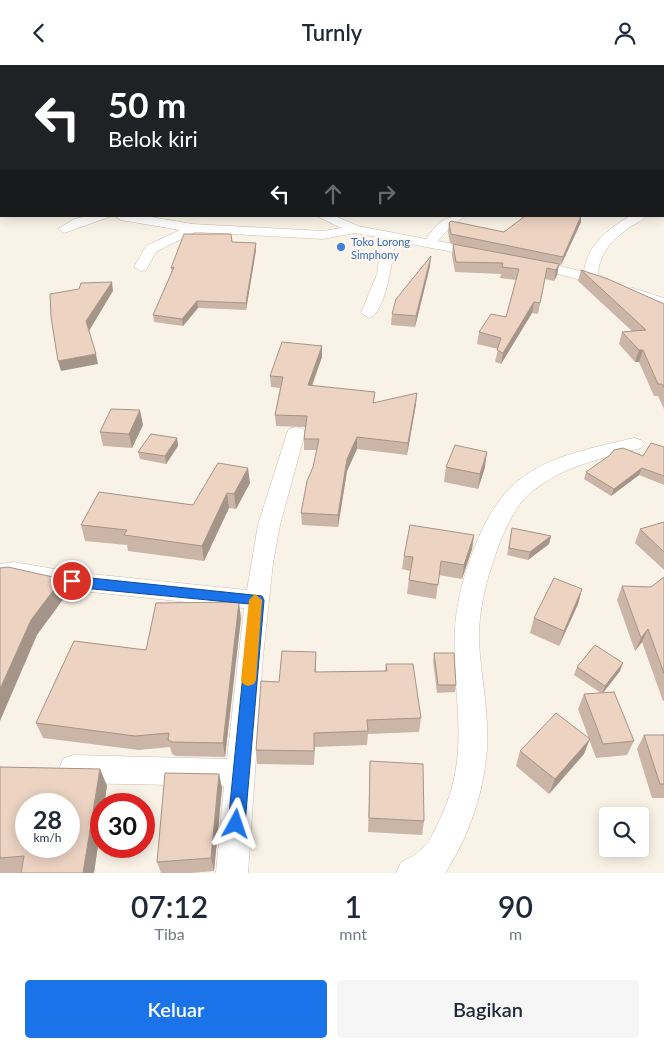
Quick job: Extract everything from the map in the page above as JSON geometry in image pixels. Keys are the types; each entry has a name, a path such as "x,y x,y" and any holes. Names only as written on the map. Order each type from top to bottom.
{"street":[{"path":"64,229 78,222 101,217"},
{"path":"128,217 193,227 323,235 355,229"},
{"path":"325,217 355,229 496,256"},
{"path":"429,243 444,225 457,217"},
{"path":"594,278 591,275 590,265 599,249 620,229 638,217"},
{"path":"141,267 151,249 193,227"},
{"path":"369,313 384,274 390,237"},
{"path":"516,260 594,278 664,303"},
{"path":"232,873 257,600 269,525 296,433"},
{"path":"412,873 431,866 451,833 470,770 473,715 466,656 468,616 472,592 499,523 518,491 541,476 577,460 634,444"},
{"path":"0,573 14,571 72,581 257,600"},
{"path":"43,769 241,773"}],"building":[{"path":"524,217 581,217 563,257 451,234 449,223 451,221 504,232"},
{"path":"184,234 231,234 232,242 256,243 246,303 197,301 182,319 153,315 174,267 171,268"},
{"path":"453,244 559,264 556,270 547,268 540,303 534,302 503,353 497,350 501,338 479,332 491,314 506,317 519,269 502,267 503,263 456,262"},
{"path":"431,256 416,316 392,314 396,299"},
{"path":"581,270 608,279 664,304 664,387 662,384 658,384 643,350 639,350 622,332 646,330"},
{"path":"112,282 86,321 96,354 58,361 51,317 50,294 79,289 81,283"},
{"path":"282,342 322,346 308,385 375,392 373,403 417,393 408,443 357,437 347,459 338,515 301,513 307,481 313,467 319,439 304,439 307,416 275,415 283,377 270,376"},
{"path":"111,409 140,410 129,434 100,432"},
{"path":"151,434 177,438 165,456 138,452"},
{"path":"651,443 664,447 664,476 642,468 614,489 586,472 614,450 623,448 643,456"},
{"path":"455,445 487,452 480,474 446,467"},
{"path":"218,463 248,468 234,494 227,493 202,546 124,535 127,530 81,525 99,492 193,505"},
{"path":"664,522 664,552 640,529"},
{"path":"410,525 474,535 464,565 441,561 438,585 409,580 413,557 404,556"},
{"path":"512,528 551,536 530,552 509,548"},
{"path":"8,567 62,579 31,620 0,689 0,568"},
{"path":"664,577 664,673 648,629 641,638 622,586 651,587"},
{"path":"554,578 582,589 564,631 534,618"},
{"path":"239,602 223,743 172,742 168,740 169,733 135,736 36,723 74,641 146,650 156,603"},
{"path":"595,645 623,663 605,686 577,667"},
{"path":"282,651 316,652 315,672 387,671 386,664 413,664 421,718 367,720 368,731 314,733 314,751 256,750 261,681 279,682"},
{"path":"434,653 454,653 456,685 438,685"},
{"path":"614,692 634,741 603,744 584,694"},
{"path":"556,713 590,739 555,779 520,751"},
{"path":"644,735 664,735 664,784 660,784"},
{"path":"370,761 423,764 424,821 369,818"},
{"path":"0,767 100,769 96,793 90,793 90,830 83,873 21,873 24,858 80,858 80,793 15,793 15,857 0,858"},
{"path":"165,773 219,774 211,858 157,862"}],"slow traffic":[{"path":"248,680 257,600 255,600"}],"place":[{"name":"Toko Lorong Simphony","path":"341,247"}],"route":[{"path":"72,581 257,600 250,656 236,824"}]}
